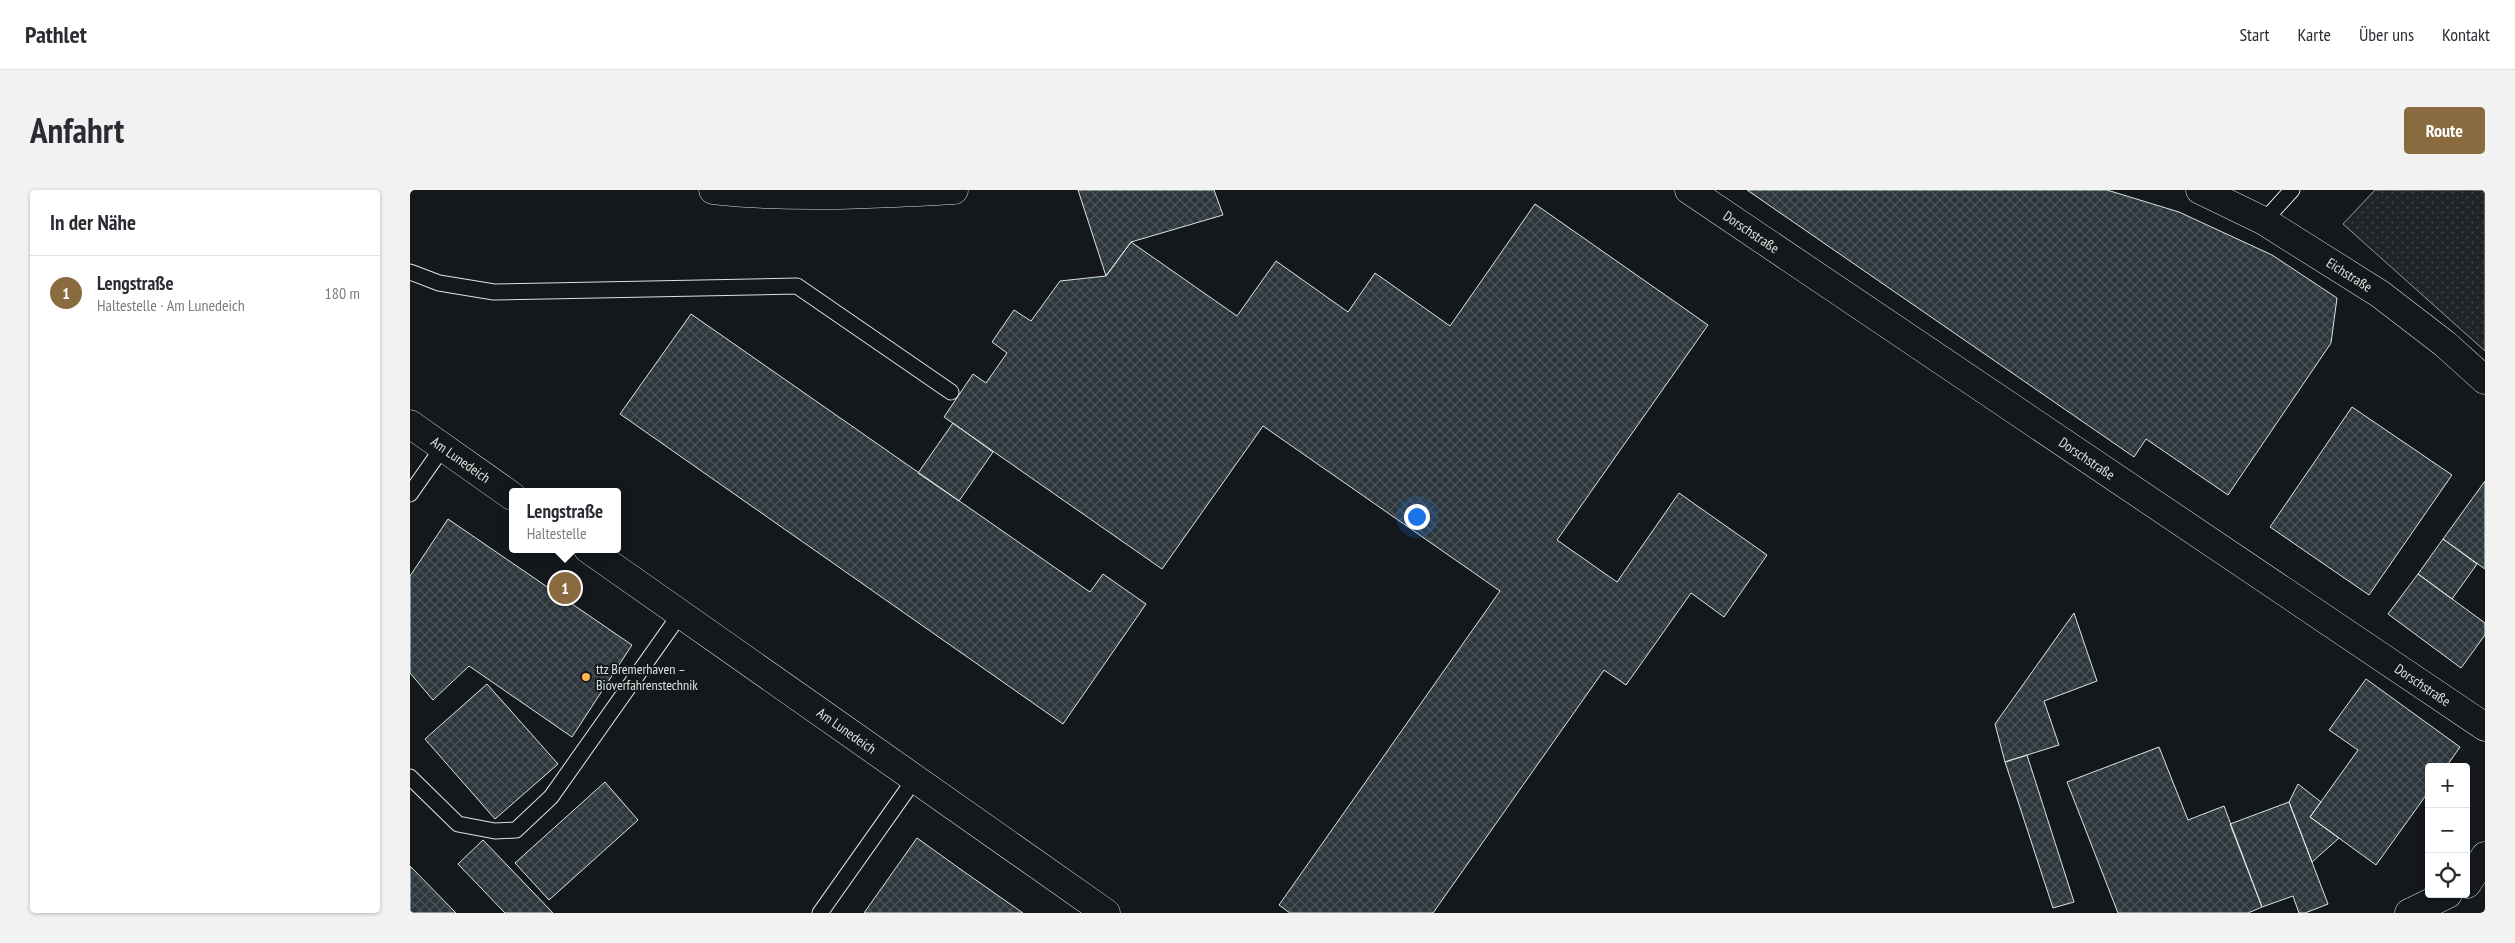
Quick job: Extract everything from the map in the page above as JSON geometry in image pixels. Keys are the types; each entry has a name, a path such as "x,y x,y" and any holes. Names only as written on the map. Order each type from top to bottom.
{"street":[{"path":"713,190 741,193 843,194 954,190"},
{"name":"Dorschstraße","path":"1689,190 2485,727"},
{"name":"Eichstraße","path":"2200,190 2264,221 2380,294 2445,344 2485,380"},
{"name":"Am Lunedeich","path":"410,424 509,494"},
{"name":"Am Lunedeich","path":"594,553 914,780 1106,913"},
{"path":"2470,882 2485,856"},
{"path":"2409,913 2442,898"}],"lane":[{"path":"2264,221 2292,190"},
{"path":"410,272 438,283 494,292 797,286 951,392"},
{"path":"410,494 443,448"},
{"path":"410,777 458,824 495,832 516,830 551,797 681,613"},
{"path":"820,913 914,780"}],"shaded area":[{"path":"2375,190 2485,190 2485,351 2343,224"}],"building":[{"path":"1078,190 1214,190 1223,215 1131,242 1106,276"},
{"path":"1747,190 2107,190 2179,212 2272,255 2337,298 2331,343 2228,495 2146,439 2134,457"},
{"path":"1535,204 1708,325 1557,540 1617,582 1679,493 1767,555 1724,617 1691,593 1626,685 1604,670 1433,913 1290,913 1279,905 1500,591 1263,426 1162,569 944,417 973,374 986,383 1007,353 992,342 1014,310 1031,321 1060,281 1106,276 1131,242 1237,316 1276,261 1348,312 1375,273 1450,326"},
{"path":"691,314 1090,592 1103,574 1146,604 1063,724 620,414"},
{"path":"2352,407 2452,475 2369,595 2270,527"},
{"path":"953,423 993,452 959,501 918,473"},
{"path":"2485,481 2485,569 2443,539"},
{"path":"448,519 632,645 572,737 469,666 433,700 410,673 410,576"},
{"path":"2443,539 2477,564 2452,599 2418,574"},
{"path":"2418,574 2485,623 2485,635 2461,668 2388,614"},
{"path":"2074,613 2097,681 2044,701 2059,745 2005,762 1995,724"},
{"path":"2366,679 2460,747 2449,763 2425,763 2425,797 2376,865 2310,817 2358,750 2329,730"},
{"path":"487,684 558,764 495,819 425,739"},
{"path":"2159,747 2188,820 2224,806 2262,907 2248,913 2118,913 2067,782"},
{"path":"2027,755 2074,902 2053,908 2005,762"},
{"path":"605,782 638,820 549,900 515,863"},
{"path":"2298,784 2321,802 2310,817 2339,838 2312,862 2289,802"},
{"path":"2289,802 2328,904 2305,913 2299,913 2293,896 2262,907 2230,824"},
{"path":"917,838 963,871 1023,913 864,913"},
{"path":"483,840 553,913 505,913 458,864"},
{"path":"410,866 456,913 410,913"}],"place":[{"name":"Lengstraße","path":"565,588"},
{"name":"ttz Bremerhaven – Bioverfahrenstechnik","path":"586,677"}]}
